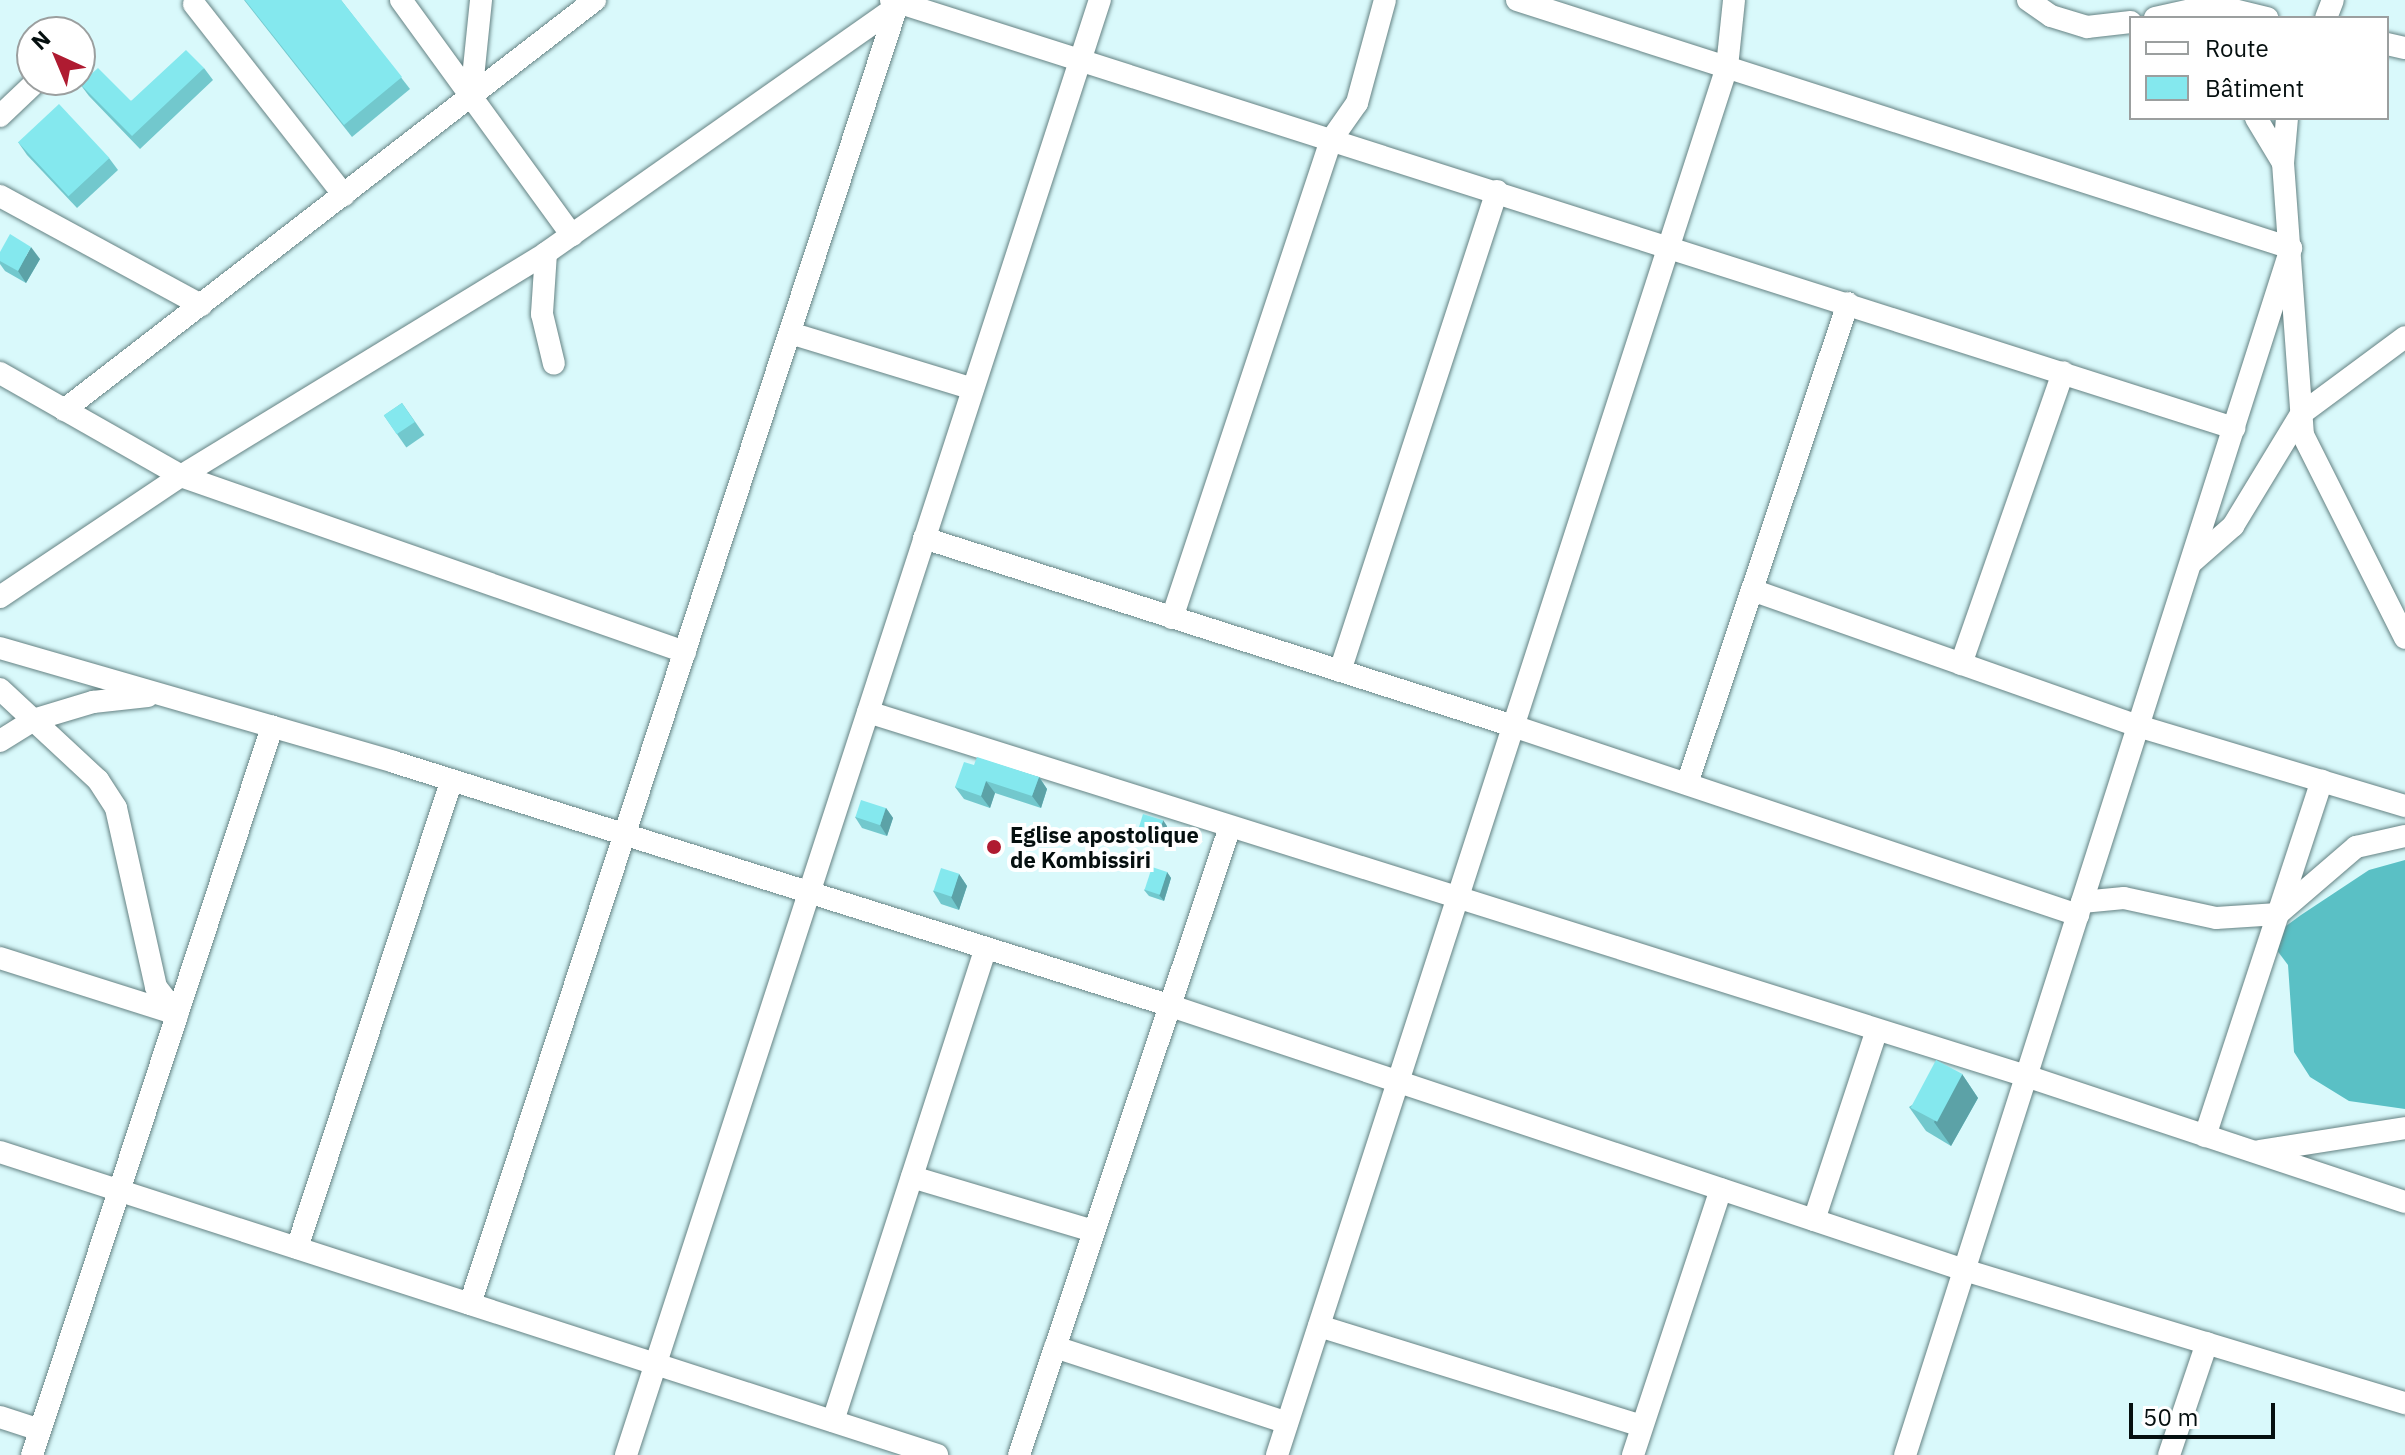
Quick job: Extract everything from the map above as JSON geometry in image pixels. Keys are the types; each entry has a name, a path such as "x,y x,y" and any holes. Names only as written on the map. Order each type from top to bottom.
{"street":[{"path":"401,0 572,235"},
{"path":"64,410 595,0"},
{"path":"626,1455 1100,0"},
{"path":"1172,618 1331,140 1357,103 1385,0"},
{"path":"1517,0 2291,248"},
{"path":"1277,1455 1727,67 1734,0"},
{"path":"2028,0 2051,16 2087,27 2129,22"},
{"path":"894,3 1669,245 2234,428"},
{"path":"0,597 181,476 546,253 894,3"},
{"path":"470,1304 790,333 894,3"},
{"path":"194,4 344,195"},
{"path":"471,97 484,5"},
{"path":"2167,16 2213,8 2256,16"},
{"path":"0,116 21,96"},
{"path":"2257,120 2283,163"},
{"path":"2287,120 2283,163 2303,435 2405,638"},
{"path":"1340,671 1497,191"},
{"path":"0,196 201,305"},
{"path":"1905,1455 2291,248"},
{"path":"546,253 542,314 554,364"},
{"path":"1687,784 1848,303"},
{"path":"790,333 973,389"},
{"path":"2190,563 2233,526 2301,414 2405,337"},
{"path":"1961,664 2063,372"},
{"path":"0,373 181,476 685,652"},
{"path":"924,538 2080,909 2124,898 2216,918 2278,914 2356,847 2405,836"},
{"path":"1752,590 2138,726 2405,806"},
{"path":"0,648 452,780 1168,1005 1964,1270 2405,1403"},
{"path":"0,689 98,780 116,808 156,987 177,1014"},
{"path":"0,741 33,720 93,702 162,695"},
{"path":"868,712 2026,1076 2405,1202"},
{"path":"32,1455 272,727"},
{"path":"297,1248 452,780"},
{"path":"2205,1136 2322,781"},
{"path":"1019,1455 1230,827"},
{"path":"833,1421 986,948"},
{"path":"0,958 177,1014"},
{"path":"1814,1220 1877,1030"},
{"path":"2255,1152 2405,1128"},
{"path":"0,1152 937,1455"},
{"path":"912,1177 1093,1231"},
{"path":"1633,1455 1721,1189"},
{"path":"1319,1326 1642,1426"},
{"path":"2169,1455 2207,1343"},
{"path":"1055,1347 1287,1423"},
{"path":"0,1417 40,1430"}],"shaded area":[{"path":"2405,860 2405,1109 2349,1101 2310,1077 2294,1052 2288,965 2276,949 2282,929 2301,915 2369,870"}],"building":[{"path":"245,0 341,0 402,77 344,125"},
{"path":"186,50 204,68 132,136 92,96 96,96 96,70 98,68 131,101"},
{"path":"59,104 109,158 69,196 18,142"},
{"path":"10,234 31,247 18,271 0,261 0,252"},
{"path":"402,403 415,422 397,434 384,415"},
{"path":"977,757 1039,777 1032,796 986,781 981,796 955,787 964,762 974,765"},
{"path":"861,800 886,808 880,825 855,817"},
{"path":"1143,814 1163,820 1158,838 1137,832"},
{"path":"1152,867 1167,872 1160,895 1145,890"},
{"path":"941,868 959,874 952,897 934,891"},
{"path":"1936,1060 1962,1074 1937,1122 1911,1108"}],"place":[{"name":"Eglise apostolique de Kombissiri","path":"994,847"}]}
